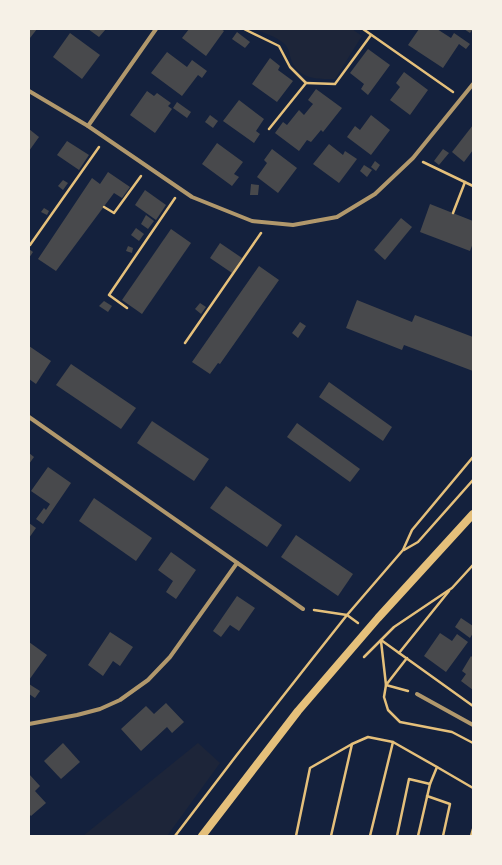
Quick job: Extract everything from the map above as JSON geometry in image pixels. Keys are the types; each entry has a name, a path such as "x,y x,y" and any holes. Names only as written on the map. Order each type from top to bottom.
{"main road":[{"path":"202,836 298,710 371,626 473,514"}],"street":[{"path":"88,126 156,29"},
{"path":"29,91 88,126 192,197 252,221 293,225 337,217 375,194 413,158 473,84"},
{"path":"29,417 303,609"},
{"path":"29,724 100,709 120,700 148,680 170,657 237,563"},
{"path":"417,694 473,725"}],"path":[{"path":"244,29 280,46 290,67 306,83 335,84 371,35"},
{"path":"363,29 462,98"},
{"path":"270,129 306,83"},
{"path":"30,245 105,138"},
{"path":"413,158 473,186"},
{"path":"104,207 114,213 148,167"},
{"path":"453,213 465,182"},
{"path":"127,308 109,295 180,189"},
{"path":"186,343 268,223"},
{"path":"175,836 236,756 347,616 403,550 412,530 473,457"},
{"path":"403,550 418,542 473,480"},
{"path":"400,653 452,588 473,565"},
{"path":"381,640 394,627 452,588"},
{"path":"303,609 347,616"},
{"path":"381,640 473,706"},
{"path":"381,640 386,685 384,696 388,710 400,722 452,732 473,742"},
{"path":"386,685 407,658"},
{"path":"386,685 417,694"},
{"path":"296,836 310,768 352,744 368,737 393,742 473,788"},
{"path":"370,836 393,742"},
{"path":"331,836 352,744"},
{"path":"418,836 430,784 437,767"},
{"path":"398,836 409,779 430,784"},
{"path":"427,796 450,804 443,836"},
{"path":"471,836 473,829"}],"shaded area":[{"path":"253,29 352,29 362,36 335,79 323,79 311,78 301,73 293,64 288,49 284,44 271,36"},
{"path":"198,743 220,763 167,836 83,836"}],"building":[{"path":"29,29 37,29 30,38 29,37"},
{"path":"88,29 106,29 99,37"},
{"path":"189,29 221,29 224,31 206,56 182,38"},
{"path":"419,29 437,29 451,38 454,33 470,44 466,49 459,44 443,68 408,45"},
{"path":"464,29 473,29 470,33"},
{"path":"237,32 250,42 245,48 232,39"},
{"path":"70,33 100,55 82,79 53,57"},
{"path":"368,49 390,65 368,95 361,89 364,84 350,73"},
{"path":"167,52 187,67 192,60 207,71 202,78 198,75 182,96 151,73"},
{"path":"270,58 280,66 278,70 293,81 277,102 252,84"},
{"path":"404,72 428,90 410,115 390,100 400,87 396,83"},
{"path":"316,89 342,108 323,132 321,130 311,142 307,140 299,151 275,133 283,122 287,125 299,110 304,115 313,104 308,100"},
{"path":"147,91 154,96 157,93 171,103 168,106 172,109 155,133 130,115"},
{"path":"239,100 264,119 256,131 260,134 254,143 223,121"},
{"path":"177,102 191,112 187,118 173,108"},
{"path":"210,115 218,121 213,128 205,122"},
{"path":"371,115 390,130 371,155 347,137 355,126 360,130"},
{"path":"473,125 473,150 464,162 452,152"},
{"path":"29,129 39,137 29,151"},
{"path":"67,141 89,155 79,170 57,155"},
{"path":"217,143 243,162 234,174 239,177 232,186 202,164"},
{"path":"329,144 343,155 345,151 357,159 339,183 313,164"},
{"path":"272,149 297,168 278,193 257,177 267,163 264,160"},
{"path":"443,149 449,153 439,165 434,161"},
{"path":"375,161 380,165 376,171 371,167"},
{"path":"364,165 372,170 367,177 360,171"},
{"path":"108,172 130,187 122,198 114,193 56,271 38,259 92,178 100,184"},
{"path":"63,180 68,183 63,190 58,186"},
{"path":"251,184 259,185 258,195 250,195"},
{"path":"145,190 166,205 156,220 135,205"},
{"path":"430,204 473,221 473,243 470,251 420,232"},
{"path":"44,208 49,211 47,215 41,212"},
{"path":"146,215 154,221 148,229 141,224"},
{"path":"401,218 412,227 385,260 374,250"},
{"path":"136,228 144,234 139,241 131,235"},
{"path":"171,229 191,243 142,314 122,300"},
{"path":"220,243 242,258 232,273 210,258"},
{"path":"128,246 133,248 132,253 126,251"},
{"path":"29,249 33,252 29,258"},
{"path":"259,266 279,280 220,364 218,363 210,374 192,362"},
{"path":"357,300 412,322 415,315 473,337 473,371 404,345 402,350 346,328"},
{"path":"104,301 112,306 108,312 99,306"},
{"path":"200,303 206,307 201,314 195,309"},
{"path":"300,322 306,326 298,338 292,333"},
{"path":"29,346 51,361 36,384 29,379"},
{"path":"71,364 136,408 121,429 56,385"},
{"path":"329,382 392,427 383,441 319,397"},
{"path":"152,421 209,459 194,481 137,443"},
{"path":"297,423 360,469 350,482 287,437"},
{"path":"29,453 34,457 29,464"},
{"path":"48,467 71,483 43,524 36,519 44,508 46,510 50,504 31,491"},
{"path":"226,486 282,525 267,547 210,508"},
{"path":"94,498 152,538 136,561 79,521"},
{"path":"29,523 36,528 29,538"},
{"path":"296,535 353,574 338,596 281,557"},
{"path":"171,552 196,570 176,599 166,592 173,581 158,570"},
{"path":"237,596 255,608 239,631 230,625 221,637 213,631"},
{"path":"461,618 473,626 473,633 470,638 455,627"},
{"path":"110,632 133,647 120,666 113,661 103,676 88,665"},
{"path":"440,633 452,641 457,634 468,642 446,672 424,656"},
{"path":"29,642 47,655 29,680"},
{"path":"471,656 473,658 473,690 461,681 466,674 462,671"},
{"path":"29,684 40,691 35,698 29,694"},
{"path":"166,703 184,722 172,733 167,727 141,751 121,729 146,706 154,714"},
{"path":"63,743 80,762 61,779 44,761"},
{"path":"29,774 40,786 35,791 46,803 31,816 29,814"}]}
